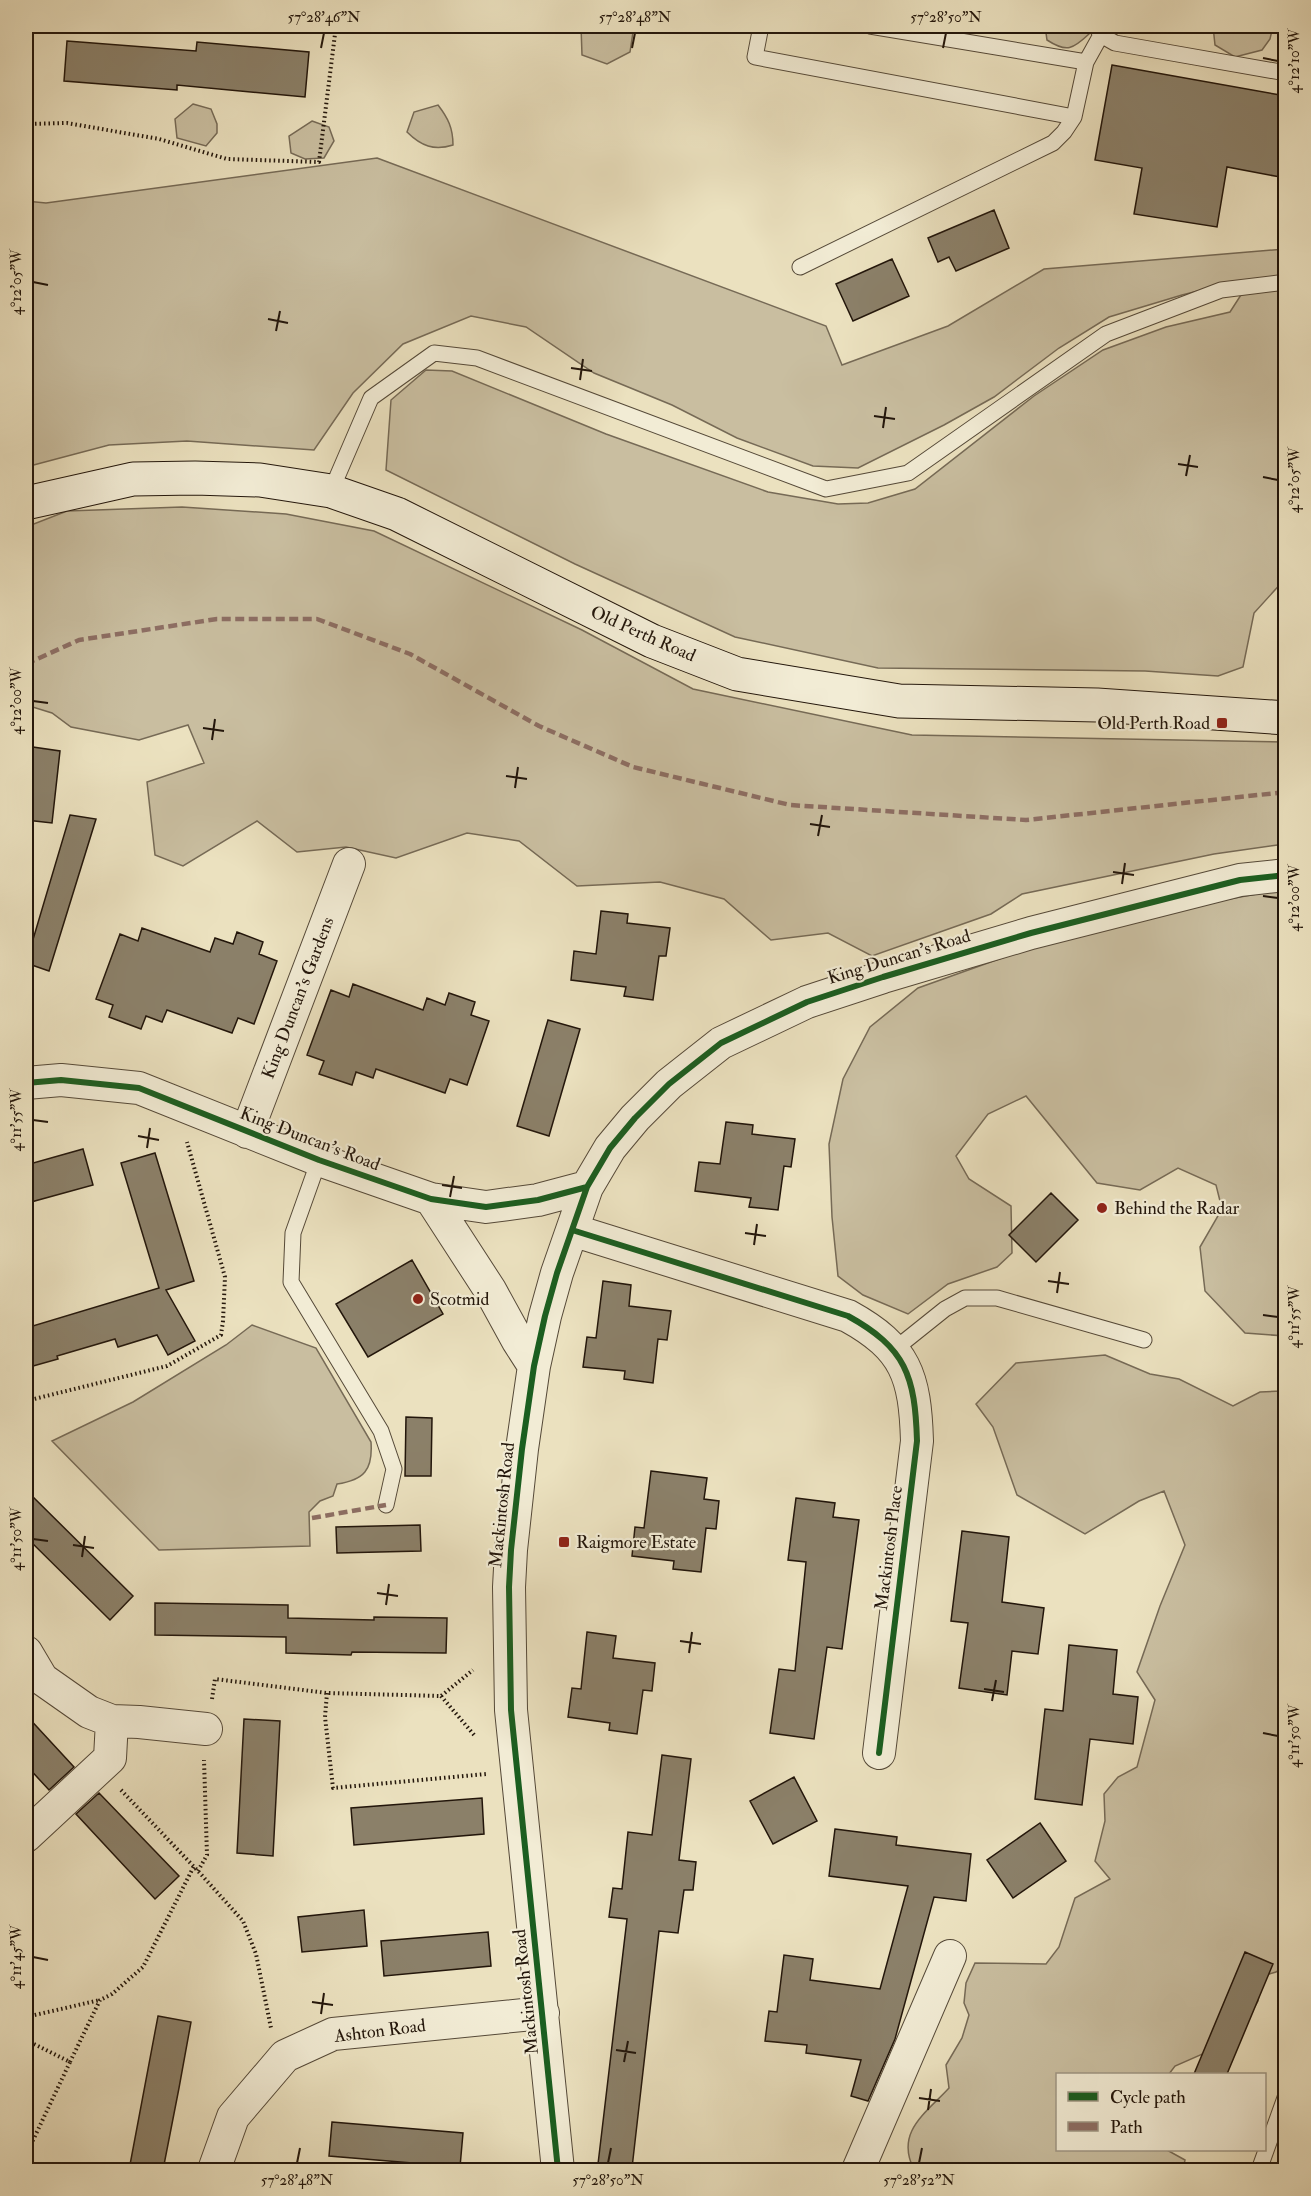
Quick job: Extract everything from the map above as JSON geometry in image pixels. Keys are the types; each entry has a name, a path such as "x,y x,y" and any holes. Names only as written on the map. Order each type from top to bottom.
{"main road":[{"name":"Old Perth Road","path":"26,503 133,479 260,480 331,491 397,514 652,641 737,674 899,700 1097,705 1286,718"}],"street":[{"name":"King Duncan's Gardens","path":"247,1132 349,864"},
{"name":"King Duncan's Road","path":"572,1230 587,1187 610,1148 635,1118 669,1084 721,1043 807,1002 882,977 1030,933 1240,880 1286,875"},
{"name":"King Duncan's Road","path":"26,1083 61,1080 140,1088 319,1160 431,1199 486,1207 538,1200 587,1187"},
{"path":"431,1199 490,1290 534,1366"},
{"path":"572,1230 848,1316 873,1330 895,1350"},
{"name":"Mackintosh Road","path":"558,2170 511,1710 509,1587 522,1449 534,1366 545,1316 572,1230"},
{"name":"Mackintosh Place","path":"879,1754 916,1441 916,1407 909,1378 895,1350"},
{"path":"26,1652 42,1679 89,1713 112,1721 206,1729"},
{"path":"26,1836 110,1758 112,1721"},
{"path":"858,2170 950,1956"},
{"name":"Ashton Road","path":"214,2170 233,2117 285,2056 333,2034 543,2013"}],"lane":[{"path":"761,26 755,57 1074,117"},
{"path":"870,26 1086,62"},
{"path":"800,267 1053,143 1074,117 1086,62 1099,30 1115,43 1286,74"},
{"path":"331,491 371,398 434,353 477,358 826,489 908,473 1106,334 1221,290 1286,282"},
{"path":"319,1160 293,1233 291,1282 381,1431 394,1469 386,1505"},
{"path":"895,1350 945,1309 965,1298 997,1298 1144,1340"},
{"path":"1266,2151 1286,2096"},
{"path":"1259,2170 1266,2151"}],"path":[{"path":"26,124 67,123 159,139 227,159 319,162 336,26"},
{"path":"26,1401 167,1366 221,1335 224,1321 225,1277 187,1142"},
{"path":"198,1871 207,1855 204,1761 206,1729 216,1679 327,1693 441,1696 473,1670"},
{"path":"327,1693 325,1717 333,1788 496,1773"},
{"path":"441,1696 475,1736"},
{"path":"117,1786 243,1921 256,1954 271,2029"},
{"path":"26,2017 100,2000 112,1994 143,1967 194,1866"},
{"path":"26,2156 100,2000"},
{"path":"26,2040 70,2062"}],"shaded area":[{"path":"581,26 631,26 633,32 630,52 607,64 582,55"},
{"path":"1045,26 1089,26 1089,34 1074,46 1065,48 1047,40"},
{"path":"1213,26 1273,26 1270,39 1262,50 1235,57 1215,45"},
{"path":"193,104 211,109 217,124 217,133 206,146 177,138 175,119"},
{"path":"438,105 445,114 452,133 453,145 446,147 428,146 417,141 407,132 414,112"},
{"path":"312,121 329,127 334,141 324,158 305,159 291,153 289,136"},
{"path":"377,158 826,326 842,365 948,326 1044,269 1285,249 1285,579 1254,613 1243,667 1218,676 1145,671 878,668 735,637 575,564 386,470 391,400 426,370 452,371 606,434 768,492 838,504 868,503 915,489 1034,396 1103,350 1166,327 1230,312 1250,281 1226,284 1182,295 1109,317 1059,348 994,397 858,468 813,466 737,438 672,405 594,373 526,327 471,316 403,344 353,393 314,450 187,441 109,445 26,467 26,201 46,203"},
{"path":"182,507 286,514 374,531 582,630 693,689 912,735 1285,742 1285,844 1214,854 1022,894 991,914 872,956 828,933 771,940 724,899 660,882 577,886 519,841 467,833 396,858 346,847 297,852 257,821 183,866 155,855 147,782 204,763 188,725 139,740 71,727 52,713 26,705 26,527 67,511"},
{"path":"1285,889 1285,1336 1245,1333 1205,1291 1200,1247 1222,1209 1216,1185 1178,1168 1140,1190 1097,1183 1026,1096 988,1114 956,1156 969,1179 1011,1206 1012,1253 997,1267 948,1284 908,1314 863,1295 838,1276 832,1217 829,1144 843,1079 870,1027 918,988 1013,954 1152,913"},
{"path":"252,1325 316,1348 371,1442 368,1467 354,1480 337,1484 333,1496 320,1501 309,1512 310,1546 159,1550 52,1441 133,1402 226,1345"},
{"path":"1105,1355 1150,1374 1179,1379 1233,1406 1260,1392 1281,1391 1285,1387 1285,1965 1276,1972 1262,1976 1258,2001 1230,2042 1175,2066 1170,2073 1056,2073 1056,2151 1169,2151 1185,2160 1183,2170 914,2170 909,2157 910,2134 915,2124 949,2088 946,2065 962,2038 969,2015 964,2003 966,1983 975,1963 1046,1964 1059,1947 1075,1898 1110,1879 1095,1861 1105,1821 1104,1794 1118,1777 1137,1767 1155,1700 1137,1672 1160,1606 1185,1545 1164,1491 1139,1501 1085,1534 1017,1495 993,1427 976,1404 1016,1363"}],"building":[{"path":"67,41 196,51 197,42 309,52 305,97 177,85 177,90 64,81"},
{"path":"1112,65 1286,96 1286,147 1280,177 1227,167 1217,227 1134,214 1142,168 1095,160"},
{"path":"994,210 1009,248 956,271 949,257 938,262 928,238"},
{"path":"892,259 909,296 853,321 836,284"},
{"path":"26,746 60,751 52,823 26,820"},
{"path":"70,815 96,819 49,971 26,963"},
{"path":"601,911 628,914 627,923 670,928 666,956 659,956 653,1000 624,996 626,987 571,980 574,951 596,954"},
{"path":"142,928 210,952 215,938 233,944 237,932 263,942 259,954 277,961 254,1024 238,1018 232,1033 167,1010 162,1022 146,1016 141,1029 109,1017 113,1005 96,999 120,934 138,941"},
{"path":"353,984 423,1010 427,998 445,1005 449,993 475,1002 471,1015 489,1021 467,1085 450,1079 445,1093 376,1069 373,1078 356,1072 352,1085 319,1074 324,1061 307,1055 331,990 349,997"},
{"path":"548,1020 580,1029 549,1136 517,1126"},
{"path":"726,1122 753,1125 752,1134 795,1139 791,1167 784,1166 778,1210 749,1207 751,1198 695,1191 699,1162 720,1164"},
{"path":"83,1149 93,1185 31,1202 26,1184 26,1165"},
{"path":"155,1153 194,1281 166,1290 195,1341 168,1355 157,1335 118,1347 115,1339 57,1356 58,1359 26,1368 26,1328 159,1288 121,1163"},
{"path":"1051,1193 1078,1220 1036,1262 1009,1235"},
{"path":"412,1260 443,1314 368,1357 336,1304"},
{"path":"603,1281 631,1285 629,1306 671,1311 667,1340 658,1339 653,1383 624,1379 625,1371 583,1367 587,1337 596,1338"},
{"path":"406,1417 432,1418 431,1476 405,1476"},
{"path":"651,1471 707,1478 704,1499 719,1501 716,1529 706,1528 701,1572 673,1569 674,1561 632,1556 635,1527 644,1528"},
{"path":"26,1490 133,1596 110,1620 26,1537"},
{"path":"796,1498 835,1503 833,1517 859,1520 842,1649 827,1647 814,1739 770,1733 779,1669 795,1671 806,1562 788,1560"},
{"path":"420,1525 421,1551 337,1553 336,1527"},
{"path":"962,1531 1009,1537 1002,1602 1044,1608 1038,1654 1012,1651 1007,1695 959,1688 968,1623 951,1621"},
{"path":"155,1603 288,1605 288,1618 374,1620 374,1617 447,1618 446,1653 352,1652 351,1655 286,1653 286,1637 155,1635"},
{"path":"587,1632 616,1636 613,1658 655,1663 652,1691 643,1690 637,1734 609,1730 610,1723 568,1717 572,1688 581,1689"},
{"path":"1069,1645 1117,1650 1113,1694 1138,1697 1133,1744 1090,1739 1082,1805 1035,1799 1045,1709 1063,1711"},
{"path":"26,1715 74,1767 49,1790 26,1765"},
{"path":"244,1719 280,1721 273,1856 237,1853"},
{"path":"662,1755 691,1759 679,1860 696,1862 693,1890 684,1890 678,1933 659,1931 632,2168 598,2164 627,1919 609,1917 613,1888 622,1889 628,1832 652,1835"},
{"path":"794,1777 817,1821 773,1844 750,1801"},
{"path":"99,1793 179,1876 155,1899 76,1814"},
{"path":"482,1798 484,1834 354,1845 351,1808"},
{"path":"1040,1823 1066,1861 1013,1898 987,1860"},
{"path":"835,1829 897,1837 896,1845 971,1854 966,1901 934,1897 895,2039 868,2101 851,2096 861,2060 806,2053 807,2045 765,2041 769,2011 777,2012 784,1955 813,1959 810,1980 880,1989 908,1886 829,1876"},
{"path":"364,1910 367,1946 302,1952 298,1917"},
{"path":"488,1932 491,1966 384,1976 381,1941"},
{"path":"1245,1952 1273,1964 1227,2073 1194,2073"},
{"path":"158,2016 191,2022 179,2088 163,2170 129,2170"},
{"path":"332,2122 463,2133 460,2167 329,2156"}],"marked path":[{"path":"26,664 79,640 217,619 317,619 410,654 539,726 633,767 790,805 1026,820 1286,792"},
{"path":"312,1518 386,1505"}],"cycle path":[{"path":"558,2170 511,1710 509,1587 522,1449 534,1366 557,1273 587,1187 610,1148 635,1118 669,1084 721,1043 807,1002 1031,933 1240,880 1286,875"},
{"path":"26,1083 61,1080 139,1088 319,1160 431,1199 486,1207 538,1200 587,1187"},
{"path":"572,1230 848,1316 883,1340 904,1366 914,1399 917,1441 879,1753"}],"place":[{"name":"Old Perth Road","path":"1222,723"},
{"name":"Behind the Radar","path":"1102,1208"},
{"name":"Scotmid","path":"418,1299"},
{"name":"Raigmore Estate","path":"564,1542"}]}
